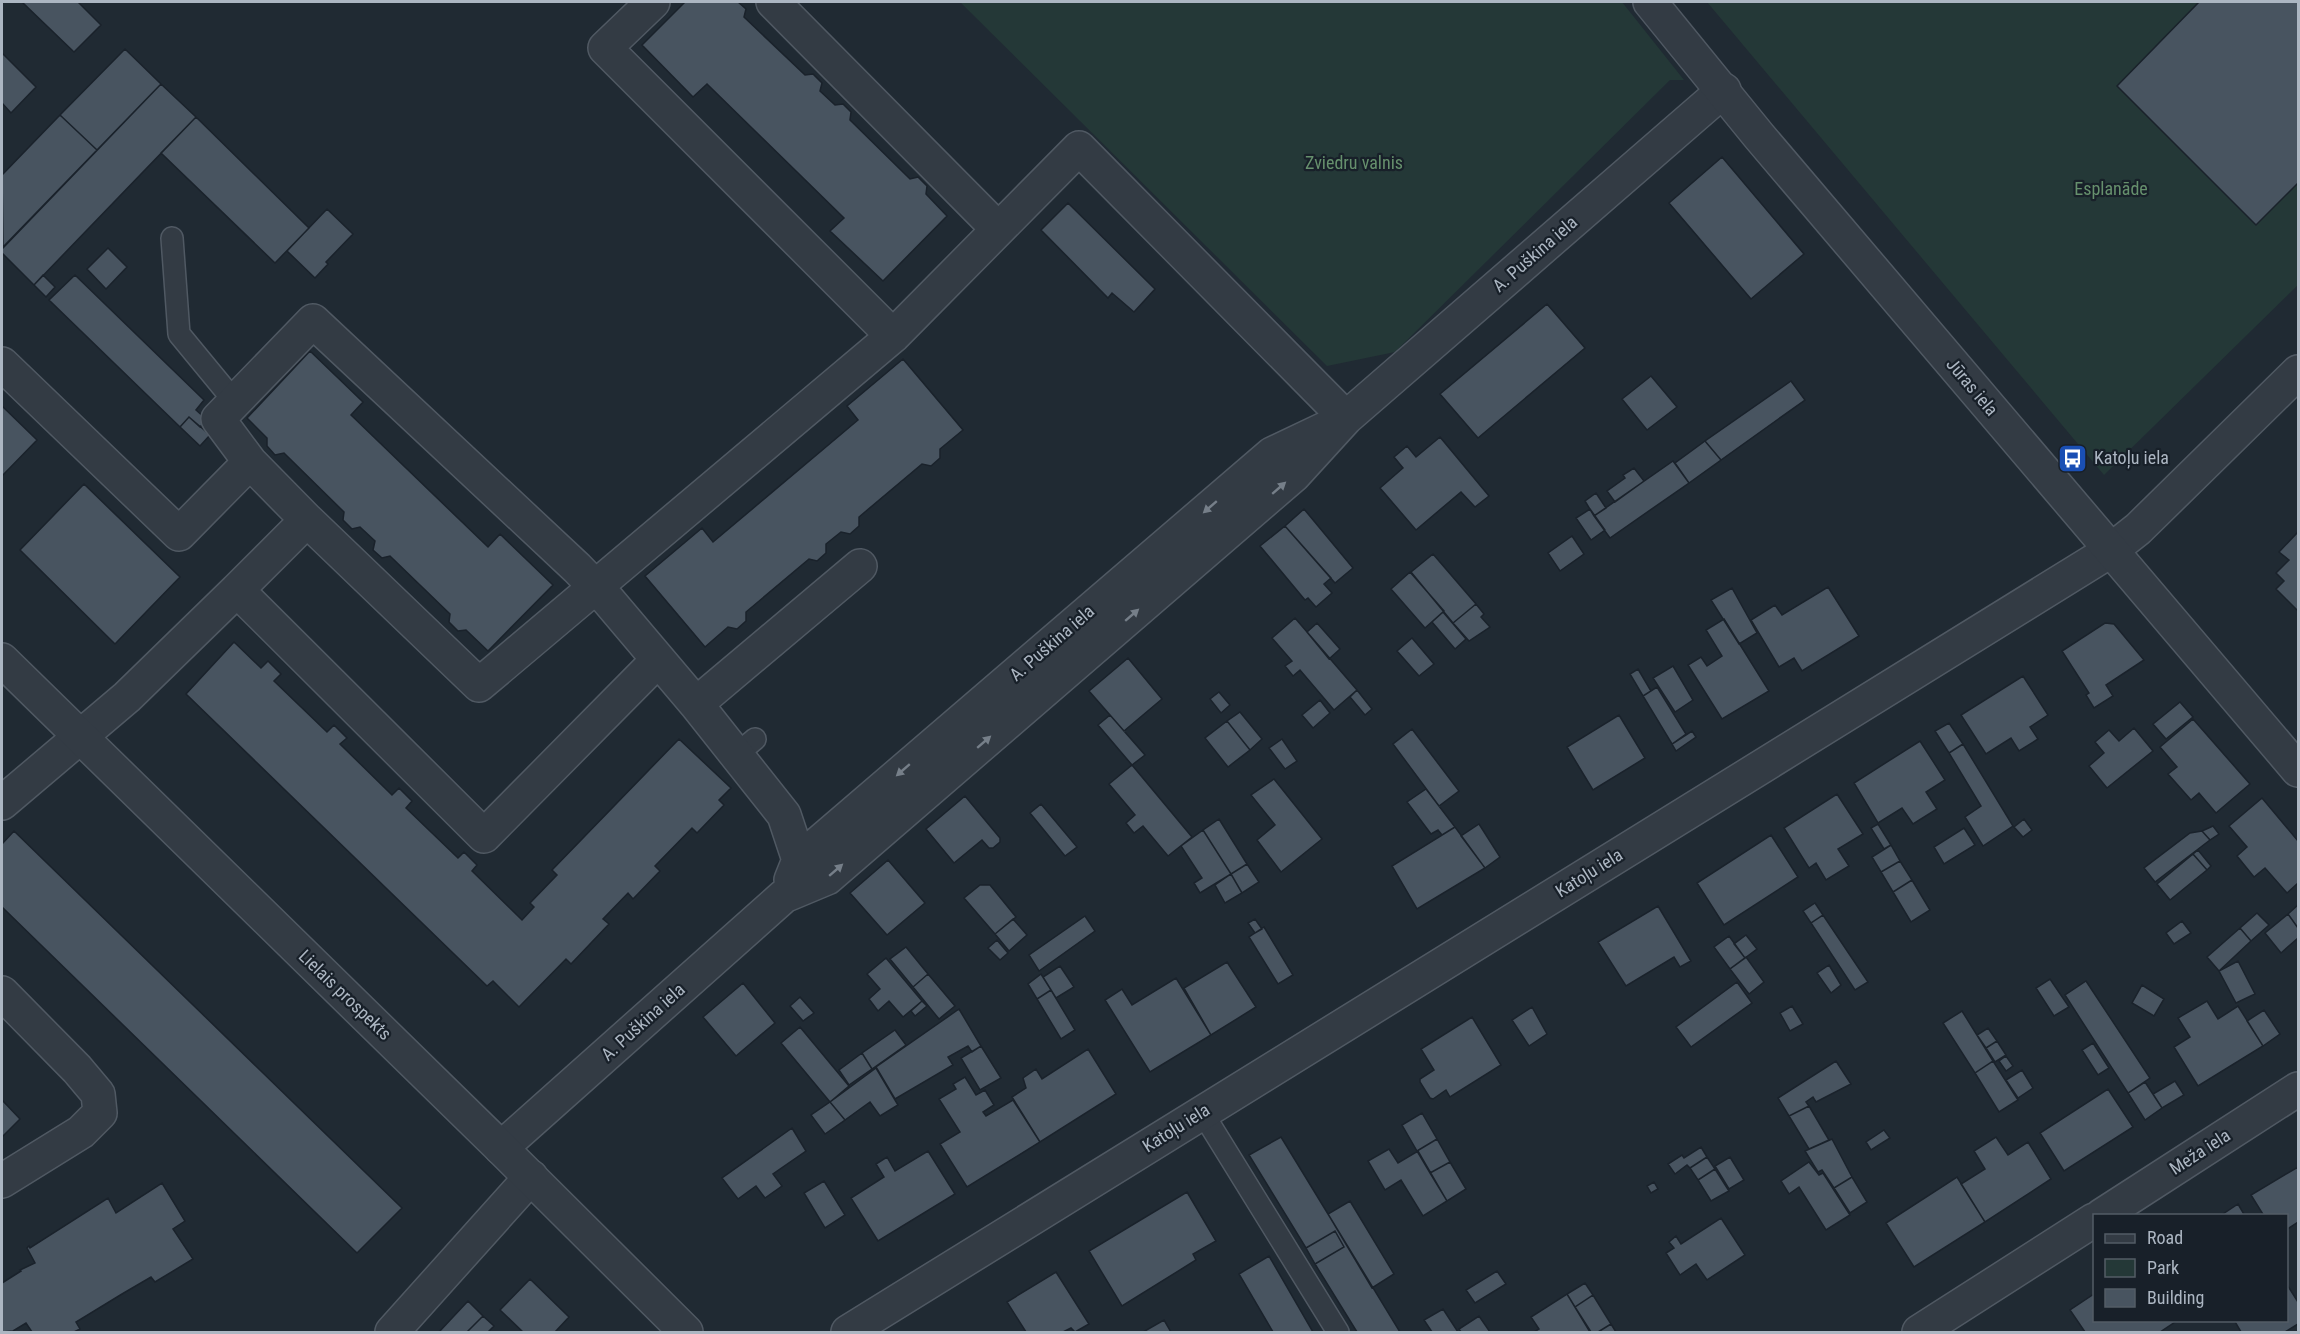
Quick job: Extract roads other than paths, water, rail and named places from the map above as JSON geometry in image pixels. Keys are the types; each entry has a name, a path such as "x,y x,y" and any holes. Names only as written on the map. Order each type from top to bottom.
{"street":[{"path":"653,2 605,48 893,336"},
{"path":"773,2 998,229"},
{"name":"Jūras iela","path":"1650,2 1767,145 2298,770"},
{"name":"A. Puškina iela","path":"501,1148 784,896 827,878 1294,475 1346,418 1724,90"},
{"path":"799,860 784,815 745,747 696,704 596,586 313,321 218,419 249,462 479,685 596,586 893,336 1079,148 1346,418"},
{"path":"2,364 179,534 249,462"},
{"name":"Katoļu iela","path":"848,1332 2110,551 2138,529 2298,372"},
{"name":"A. Puškina iela","path":"784,896 799,860 1272,454 1346,418"},
{"path":"2,803 127,697 307,519"},
{"path":"696,704 860,566"},
{"path":"237,590 484,836 658,660"},
{"name":"Lielais prospekts","path":"2,660 531,1177 686,1332"},
{"path":"2,993 77,1069 98,1094 100,1113 81,1132 2,1180"},
{"name":"Meža iela","path":"2103,1214 2298,1089"},
{"path":"392,1332 531,1177"},
{"path":"1919,1332 2093,1221"}],"lane":[{"path":"172,238 179,334 235,402"},
{"path":"1202,1112 1338,1332"}],"place":[{"name":"Katoļu iela","path":"2073,458"}],"park label":[{"name":"Zviedru valnis","path":"1354,163"},
{"name":"Esplanāde","path":"2111,189"}]}
